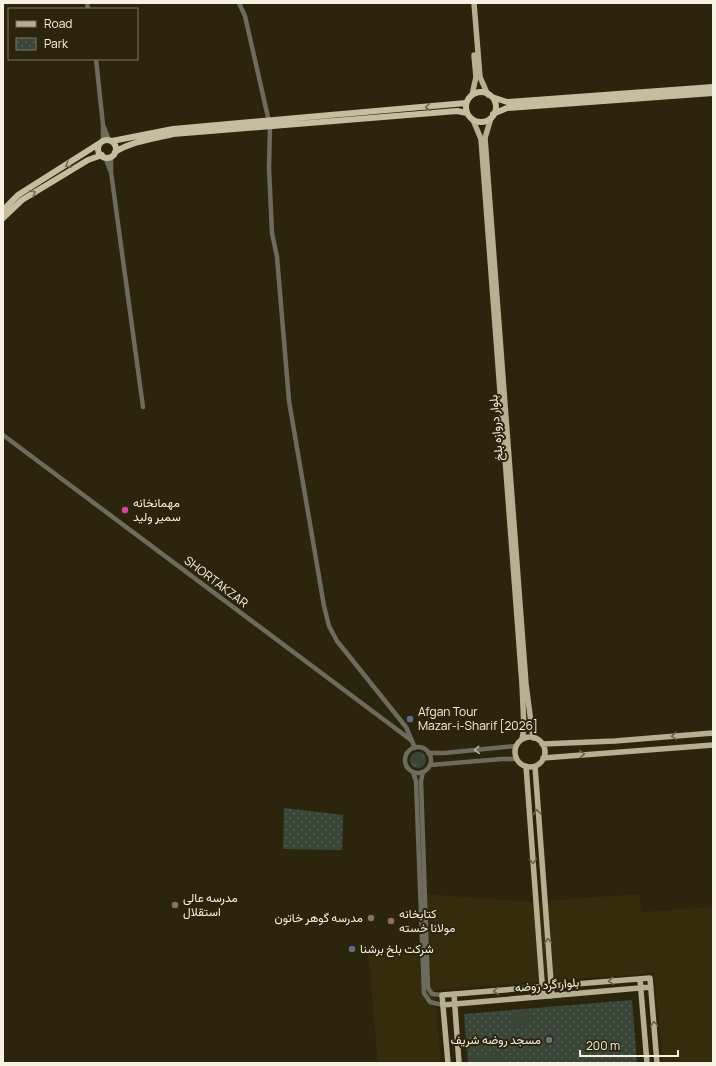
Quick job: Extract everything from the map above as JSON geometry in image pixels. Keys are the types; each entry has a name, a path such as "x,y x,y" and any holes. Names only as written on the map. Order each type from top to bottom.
{"highway":[{"path":"713,87 507,102 480,92 472,95 466,103 467,113 473,120 482,122 507,108 713,92"},
{"path":"490,96 495,105 492,116"},
{"path":"3,218 22,200 88,160 108,155 137,142 174,134 466,103"},
{"path":"3,210 18,195 106,141 173,129 457,111 467,113"},
{"path":"106,141 99,150 108,155"},
{"path":"106,141 116,146 108,155"}],"main road":[{"path":"470,3 476,77 472,95"},
{"path":"474,3 480,77 490,96"},
{"name":"بلوار دروازه بلخ","path":"492,116 485,138 526,684 533,738"},
{"name":"بلوار دروازه بلخ","path":"473,120 481,139 522,684 524,728 522,739"},
{"path":"542,744 544,750 543,758 535,766 526,766 517,759 515,751 516,746 522,739 533,738 542,744 615,741 713,733"},
{"path":"543,758 713,745"},
{"path":"526,766 543,996"},
{"path":"535,766 552,996"},
{"path":"647,1063 640,979 650,978 657,1063"},
{"name":"بلوار گرد روضه","path":"442,995 640,979"},
{"name":"بلوار گرد روضه","path":"443,1005 651,987"},
{"path":"454,994 459,1063"},
{"path":"442,995 448,1063"}],"street":[{"path":"239,3 245,16 270,123 269,168 272,233 277,257 289,401 324,606 329,626 337,641 406,727 412,741"},
{"path":"96,60 106,141"},
{"path":"108,155 144,408"},
{"name":"SHORTAKZAR","path":"3,435 412,741 415,748"},
{"path":"428,753 444,753 516,746"},
{"path":"430,765 431,761 425,749 415,748 408,751 405,758 406,766 412,772 416,781 424,994 430,1002 443,1005"},
{"path":"501,748 506,753 502,759"},
{"path":"444,753 441,758 444,764"},
{"path":"442,995 432,994 428,988 421,781 423,772 430,765 517,759"},
{"path":"412,772 423,772"}],"shaded area":[{"path":"426,894 529,902 640,894 641,912 713,907 713,1063 663,1063 654,973 435,990 441,1063 378,1063 368,954 428,953"}],"green space":[{"path":"415,752 421,752 426,757 424,766 421,768 415,768 410,763 410,757"},
{"path":"284,808 343,815 342,850 283,849"},
{"path":"632,1000 637,1063 468,1063 464,1014"},
{"path":"530,1010 531,1025 513,1028 513,1011"},
{"path":"500,1053 501,1063 471,1063 471,1056"}],"place":[{"name":"مهمانخانه سمیر ولید","path":"125,510"},
{"name":"Afgan Tour Mazar-i-Sharif [2026]","path":"410,719"},
{"name":"مدرسه عالی استقلال","path":"175,905"},
{"name":"مدرسه گوهر خاتون","path":"371,918"},
{"name":"کتابخانه مولانا خسته","path":"391,921"},
{"name":"شرکت بلخ برشنا","path":"352,949"},
{"name":"مسجد روضه شریف","path":"549,1040"}]}
